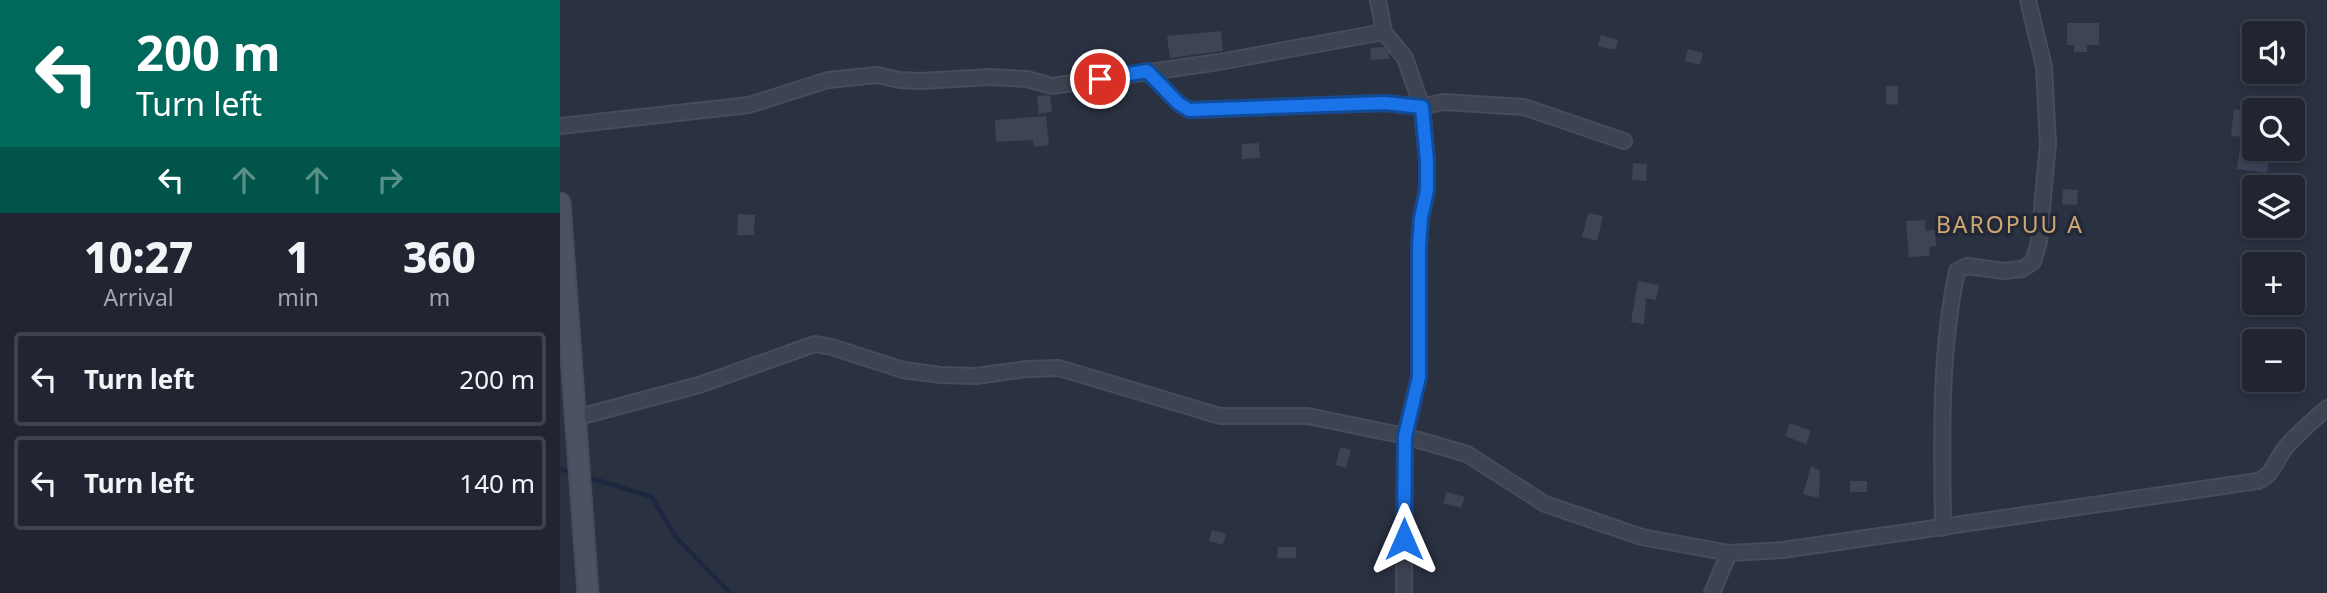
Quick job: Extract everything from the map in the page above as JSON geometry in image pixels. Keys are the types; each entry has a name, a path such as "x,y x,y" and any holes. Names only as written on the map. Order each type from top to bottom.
{"street":[{"path":"1378,0 1384,32 1405,58 1422,107 1427,161 1427,190 1419,247 1419,377 1405,436 1404,593"},
{"path":"1943,528 1941,412 1957,271 1967,266 2004,271 2022,269 2033,262 2039,242 2047,131 2044,67 2028,0"},
{"path":"560,126 748,104 828,80 877,75 920,81 990,77 1027,79 1052,86 1219,62 1384,32"},
{"path":"1147,71 1178,103 1189,110 1365,103 1422,107 1443,102 1524,107 1624,141"},
{"path":"560,203 588,593"},
{"path":"575,418 699,385 815,344 903,370 941,375 976,376 1059,368 1220,416 1307,416 1405,436 1466,454 1545,504 1643,537 1729,554 1783,551 2259,481 2273,470 2288,445 2327,408"},
{"path":"1712,593 1729,554"}],"building":[{"path":"2067,23 2099,23 2099,45 2087,45 2087,52 2074,52 2074,45 2067,45"},
{"path":"1221,31 1223,51 1170,58 1167,36"},
{"path":"1601,35 1618,40 1615,50 1598,46"},
{"path":"1384,47 1389,53 1389,59 1371,60 1370,48"},
{"path":"1688,49 1703,53 1700,65 1685,61"},
{"path":"1886,86 1898,86 1898,105 1886,104"},
{"path":"1050,95 1052,112 1039,114 1037,96"},
{"path":"2234,109 2242,110 2242,137 2231,136"},
{"path":"1046,116 1049,145 1034,147 1033,140 996,142 995,120"},
{"path":"2241,140 2242,161 2268,161 2267,173 2237,169"},
{"path":"1259,143 1260,158 1242,159 1242,144"},
{"path":"1633,163 1647,164 1646,181 1632,180"},
{"path":"2063,189 2078,190 2077,205 2062,204"},
{"path":"1588,213 1603,216 1597,241 1582,237"},
{"path":"738,214 755,215 754,235 737,235"},
{"path":"1925,220 1926,231 1935,230 1936,246 1929,247 1930,256 1909,257 1906,221"},
{"path":"1638,281 1659,285 1656,300 1646,298 1644,324 1631,322"},
{"path":"1790,423 1811,431 1806,444 1785,436"},
{"path":"1340,447 1351,450 1346,468 1336,465"},
{"path":"1811,466 1820,471 1819,498 1803,494"},
{"path":"1850,481 1867,481 1867,492 1850,492"},
{"path":"1447,492 1465,497 1461,508 1443,503"},
{"path":"1212,530 1226,534 1223,545 1209,541"},
{"path":"1278,547 1296,547 1296,558 1277,558"}],"waterway":[{"path":"560,469 573,473"},
{"path":"584,476 652,497 675,536 730,593"}],"district":[{"name":"BAROPUU A","path":"2010,225"}],"route":[{"path":"1100,79 1147,71 1178,103 1189,110 1199,111 1385,103 1422,107 1427,190 1419,247 1419,377 1405,436 1404,539"}]}
